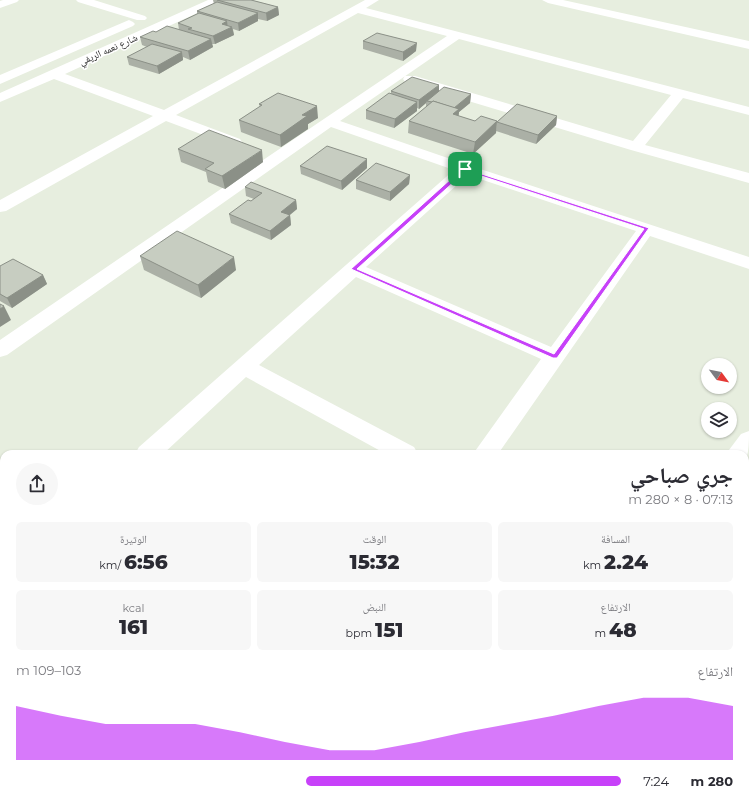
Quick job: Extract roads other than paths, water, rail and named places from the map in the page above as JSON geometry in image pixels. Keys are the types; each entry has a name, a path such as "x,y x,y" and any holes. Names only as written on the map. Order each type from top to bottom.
{"street":[{"path":"0,5 13,0"},
{"path":"82,0 141,18"},
{"name":"شارع نعمه الريفي","path":"0,98 217,0"},
{"path":"0,206 373,0"},
{"path":"548,0 749,45"},
{"path":"356,9 749,111"},
{"name":"شارع نعمه الريفي","path":"0,80 155,12"},
{"path":"111,31 132,38"},
{"path":"0,350 270,155 330,122 456,36"},
{"path":"54,74 247,146"},
{"path":"398,75 636,147 749,178"},
{"path":"636,147 679,94"},
{"path":"330,122 465,169 749,263"},
{"path":"152,450 465,169"},
{"path":"488,450 647,228"},
{"path":"354,269 555,357"},
{"path":"245,367 399,450"},
{"path":"741,450 749,440"}]}
